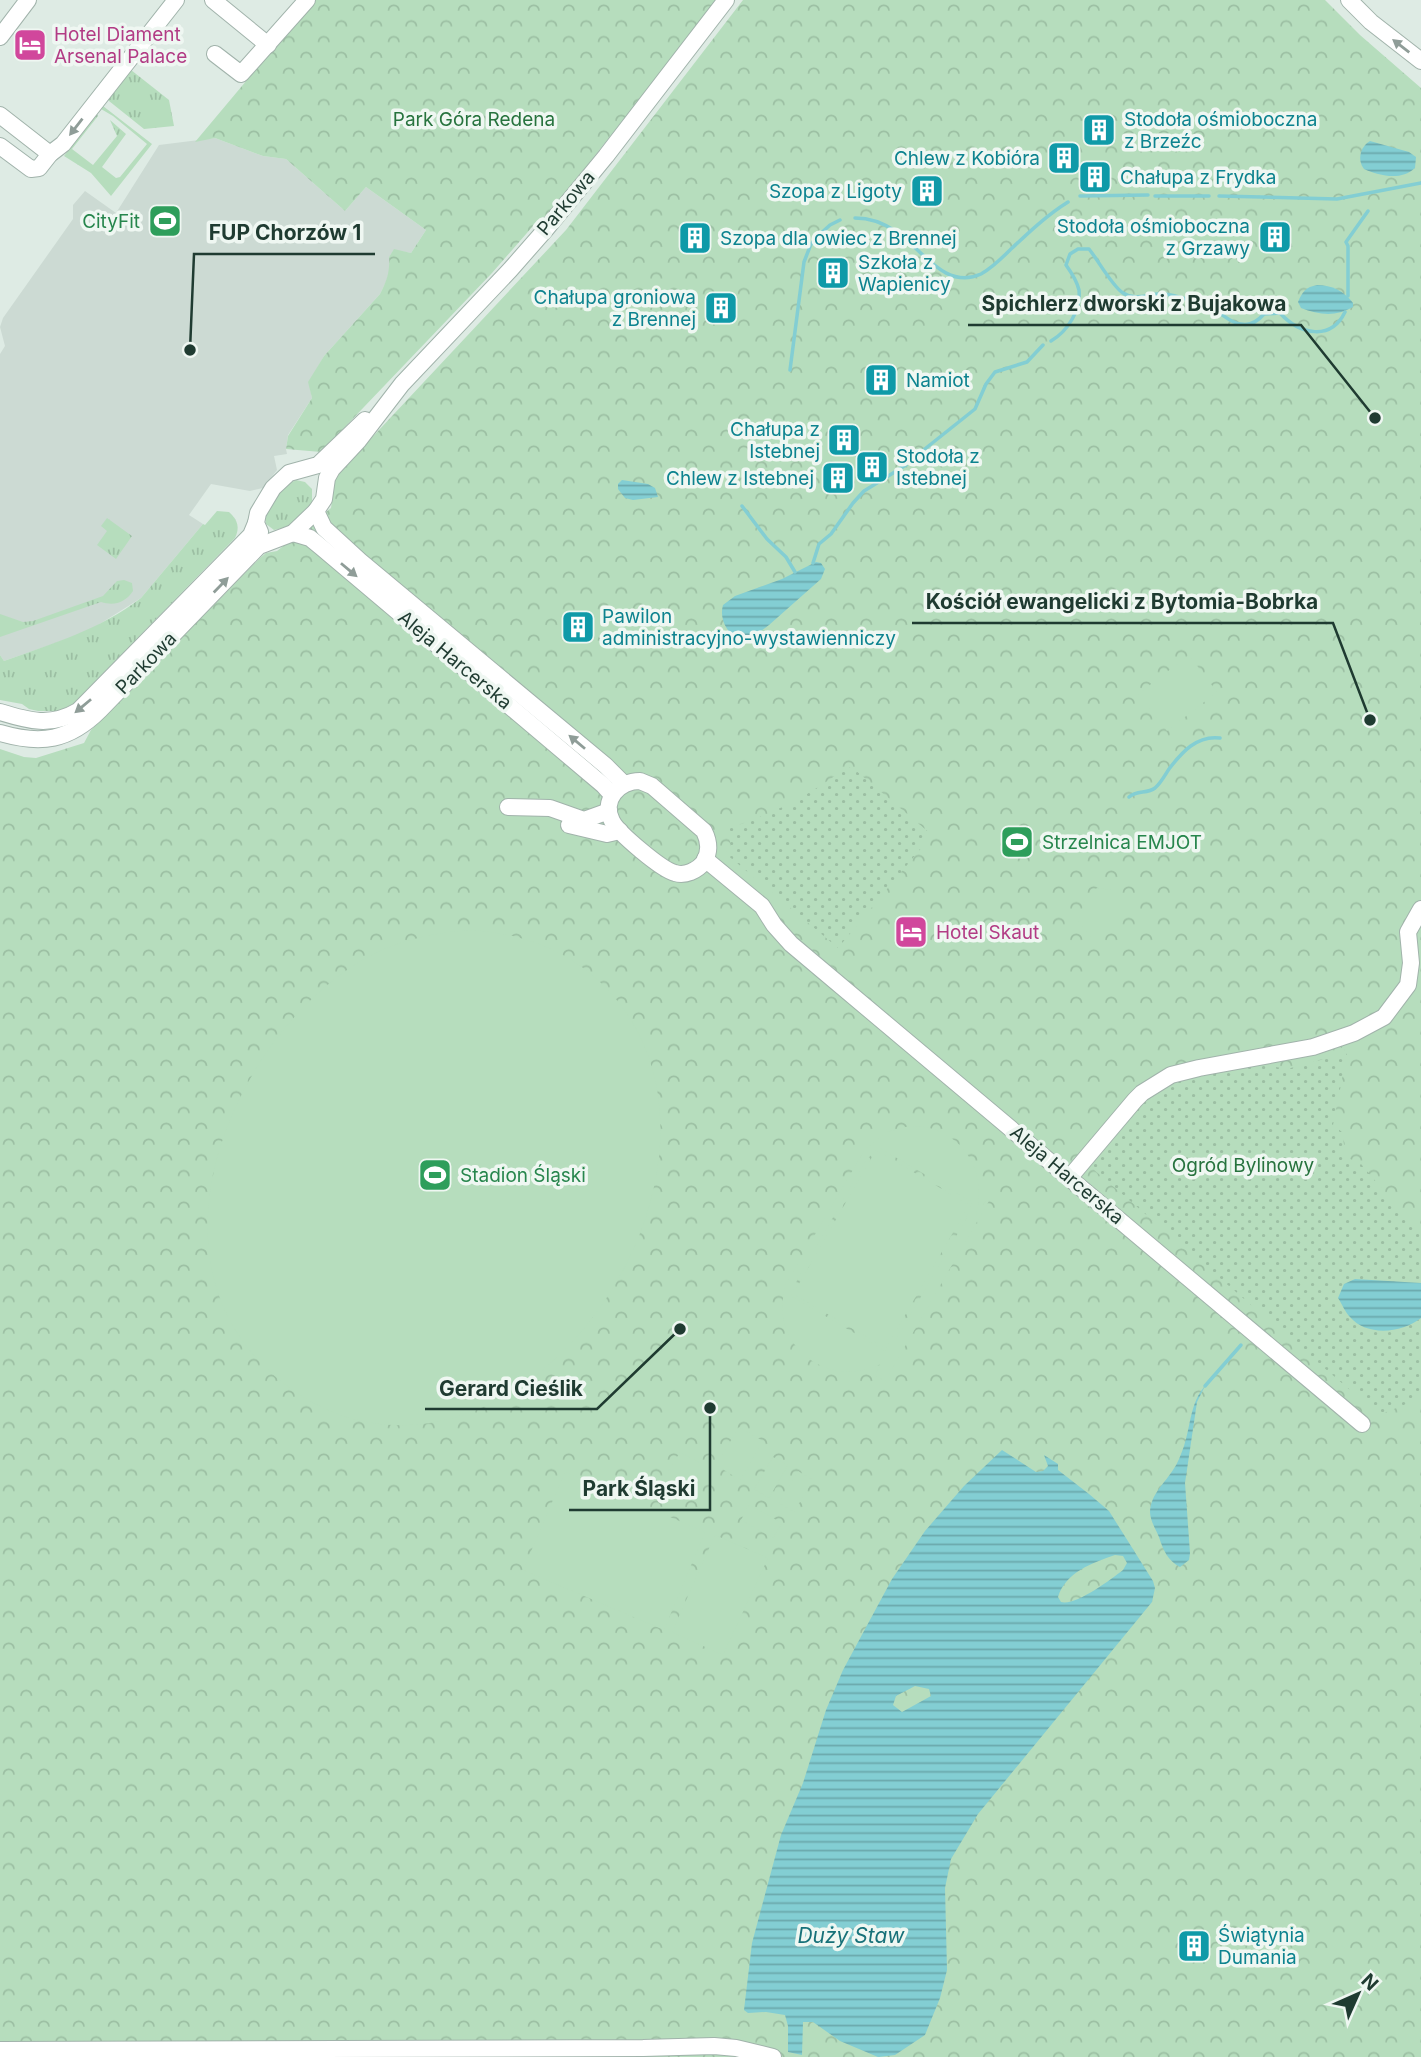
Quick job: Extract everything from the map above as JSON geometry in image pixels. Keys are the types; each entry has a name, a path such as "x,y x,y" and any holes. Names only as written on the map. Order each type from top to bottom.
{"street":[{"path":"0,37 28,0"},
{"path":"0,146 31,169 39,168 67,139 176,0"},
{"path":"213,0 268,45"},
{"path":"215,54 242,74 307,0"},
{"name":"Parkowa","path":"300,470 318,465 393,395 510,270 553,220 726,0"},
{"path":"1349,0 1380,30 1421,61"},
{"path":"0,115 50,154"},
{"name":"Parkowa","path":"320,505 329,472 359,440 393,395"},
{"path":"300,470 313,479 320,505 293,533 270,541 263,536 256,523 260,509 273,488 287,475 300,470"},
{"name":"Aleja Harcerska","path":"320,505 324,528 378,576 412,614"},
{"name":"Parkowa","path":"0,712 41,723 76,712 251,535 256,523"},
{"name":"Aleja Harcerska","path":"293,533 312,540 412,614 523,706 621,779 618,789"},
{"name":"Parkowa","path":"0,733 38,740 78,729 100,710 259,546 270,541"},
{"path":"633,781 646,783 702,829 708,844 702,863 683,874 670,872 620,831 612,823 609,811 618,789 633,781"},
{"path":"609,811 584,820 550,808 516,808 579,829 607,834 620,831"},
{"name":"Aleja Harcerska","path":"702,863 755,914 774,925 791,944 1362,1424"},
{"path":"1070,1177 1135,1100 1171,1075 1334,1041 1384,1017 1408,985 1411,963 1408,932 1421,909"},
{"path":"0,2050 705,2046 736,2048 773,2057"}],"shaded area":[{"path":"215,138 263,156 286,159 345,211 366,187 426,230 411,253 394,250 389,257 390,269 380,294 324,356 309,382 312,398 288,435 287,454 274,456 277,470 263,488 250,491 211,484 189,515 203,524 141,598 87,632 4,661 0,655 0,354 5,346 0,327 3,318 73,219 73,205 85,191 116,213 159,145"}],"green space":[{"name":"Park Góra Redena","path":"314,0 718,0 547,216 540,218 492,273 321,452 286,449 288,436 312,398 308,382 324,356 380,294 388,276 389,257 394,249 411,253 426,230 366,187 345,211 286,159 263,156 215,138 195,142"},
{"path":"743,0 1325,0 1360,35 1421,88 1421,2057 0,2057 0,749 36,758 84,743 91,730 260,558 266,553 277,551 331,508 335,477 566,230"},
{"path":"131,70 169,100 174,126 144,129 109,101 107,98"},
{"path":"103,106 152,144 111,196 91,173 64,156 97,114 72,149 93,165 117,136 110,120 126,134 102,167 116,178 120,177 147,144 101,109"},
{"path":"296,480 305,482 312,489 312,504 287,527 274,530 266,524 265,517 281,490"},
{"path":"217,511 229,512 234,518 238,527 235,538 73,704 59,711 38,711 22,704 0,700 0,655 4,661 41,648 76,635 125,609 141,598"},
{"path":"107,518 132,536 116,559 97,545 107,531 101,526"},
{"path":"117,581 132,583 133,591 123,601 110,604 101,602 0,637 0,614 23,622 33,621 103,596"},
{"path":"1189,655 1217,692 1167,731 1138,694"},
{"path":"847,767 854,769 932,835 838,948 725,853 731,846 727,829 790,803"},
{"path":"1097,888 1112,890 1128,907 1094,941 1078,921 1087,895"},
{"name":"Stadion Śląski","path":"469,930 508,935 544,946 578,964 608,990 648,1055 660,1129 649,1205 618,1279 571,1343 511,1392 442,1421 367,1422 352,1419 322,1408 282,1382 259,1361 226,1313 210,1259 209,1203 220,1146 243,1092 274,1041 313,998 369,956 425,936"},
{"name":"Ogród Bylinowy","path":"1352,1037 1350,1046 1346,1045 1344,1053 1347,1054 1333,1125 1342,1132 1346,1157 1361,1164 1421,1235 1421,1283 1355,1279 1344,1284 1386,1331 1405,1327 1421,1318 1421,1398 1379,1415 1093,1169 1092,1161 1140,1102 1174,1081 1254,1063 1287,1069 1343,1054 1339,1042"},
{"path":"909,1126 927,1127 956,1141 974,1166 979,1198 976,1215 986,1200 989,1201 885,1381 875,1375 881,1364 860,1370 840,1371 822,1366 806,1356 793,1343 785,1325 782,1306 786,1284 865,1149 887,1132","holes":["878,1147 972,1202 965,1221 898,1336 885,1351 791,1296 798,1278 865,1162"]},
{"path":"876,1150 969,1205 886,1348 793,1294"},
{"path":"739,1427 763,1441 740,1480 716,1465"},
{"path":"680,1452 704,1465 682,1502 658,1488"},
{"path":"773,1457 788,1465 769,1498 754,1489"},
{"path":"798,1471 813,1480 794,1512 779,1503"},
{"path":"565,1472 705,1532 664,1630 523,1570"},
{"path":"749,1505 782,1523 773,1538 741,1520"},
{"path":"715,1535 768,1558 723,1655 672,1632"}],"water":[{"path":"1370,141 1409,152 1416,157 1415,168 1397,176 1377,174 1364,169 1361,154"},
{"path":"1317,285 1342,292 1353,303 1353,307 1327,314 1301,308 1298,302 1303,293"},
{"path":"622,480 648,484 655,488 658,497 633,500 625,498 618,489"},
{"path":"816,562 821,563 825,569 821,579 769,625 750,639 738,640 730,633 723,620 723,605 735,596 782,579"},
{"path":"1355,1279 1421,1283 1421,1318 1404,1327 1385,1331 1366,1328 1357,1323 1348,1315 1338,1298 1344,1284"},
{"path":"1205,1386 1197,1402 1185,1483 1190,1553 1189,1560 1180,1567 1172,1562 1164,1551 1150,1512 1155,1494 1179,1458 1194,1407"},
{"name":"Duży Staw","path":"1002,1450 1036,1472 1043,1471 1048,1466 1044,1455 1058,1464 1058,1470 1109,1511 1153,1581 1155,1588 1152,1602 978,1814 951,1859 945,1888 947,1970 940,1998 925,2035 895,2055 878,2057 840,2041 813,2022 803,2022 802,2055 788,2052 788,2026 785,2015 748,2013 744,2010 752,1943 781,1835 803,1783 826,1710 843,1670 892,1579 925,1531 964,1486","holes":["1115,1555 1123,1556 1127,1563 1123,1570 1084,1596 1061,1602 1058,1597 1073,1575 1089,1565","915,1686 929,1689 931,1696 902,1712 893,1705 896,1696"]}],"waterway":[{"path":"1219,196 1337,199 1421,183"},
{"path":"1080,196 1148,195"},
{"path":"1155,196 1209,196"},
{"path":"855,218 885,225 905,238 944,272 968,278 989,269 1038,224 1068,202"},
{"path":"1348,296 1346,242 1368,211"},
{"path":"790,370 804,262 811,244 830,225 840,220"},
{"path":"1051,341 1068,326 1076,312 1079,290 1066,265 1070,254 1078,249 1089,249 1114,285 1128,296 1177,296 1216,311 1237,323 1251,324 1264,314 1280,313 1297,326 1315,332 1332,327 1345,312"},
{"path":"916,456 975,409 986,384 995,372 1027,362 1043,345"},
{"path":"813,563 819,544 831,534 864,491 906,465"},
{"path":"742,506 767,539 786,557 795,572"},
{"path":"1129,797 1155,788 1174,763 1197,742 1220,738"},
{"path":"1205,1386 1241,1345"}],"place":[{"name":"Hotel Diament Arsenal Palace","path":"30,45"},
{"name":"Stodoła ośmioboczna z Brzeźc","path":"1099,130"},
{"name":"Chlew z Kobióra","path":"1064,158"},
{"name":"Chałupa z Frydka","path":"1095,177"},
{"name":"Szopa z Ligoty","path":"927,191"},
{"name":"CityFit","path":"165,221"},
{"name":"Stodoła ośmioboczna z Grzawy","path":"1275,237"},
{"name":"Szopa dla owiec z Brennej","path":"695,238"},
{"name":"Szkoła z Wapienicy","path":"833,273"},
{"name":"Chałupa groniowa z Brennej","path":"721,308"},
{"name":"FUP Chorzów 1","path":"190,350"},
{"name":"Namiot","path":"881,380"},
{"name":"Spichlerz dworski z Bujakowa","path":"1375,418"},
{"name":"Chałupa z Istebnej","path":"844,440"},
{"name":"Stodoła z Istebnej","path":"872,467"},
{"name":"Chlew z Istebnej","path":"838,478"},
{"name":"Pawilon administracyjno-wystawienniczy","path":"578,627"},
{"name":"Kościół ewangelicki z Bytomia-Bobrka","path":"1370,720"},
{"name":"Strzelnica EMJOT","path":"1017,842"},
{"name":"Hotel Skaut","path":"911,932"},
{"name":"Stadion Śląski","path":"435,1175"},
{"name":"Gerard Cieślik","path":"680,1329"},
{"name":"Park Śląski","path":"710,1408"},
{"name":"Świątynia Dumania","path":"1194,1946"}]}
